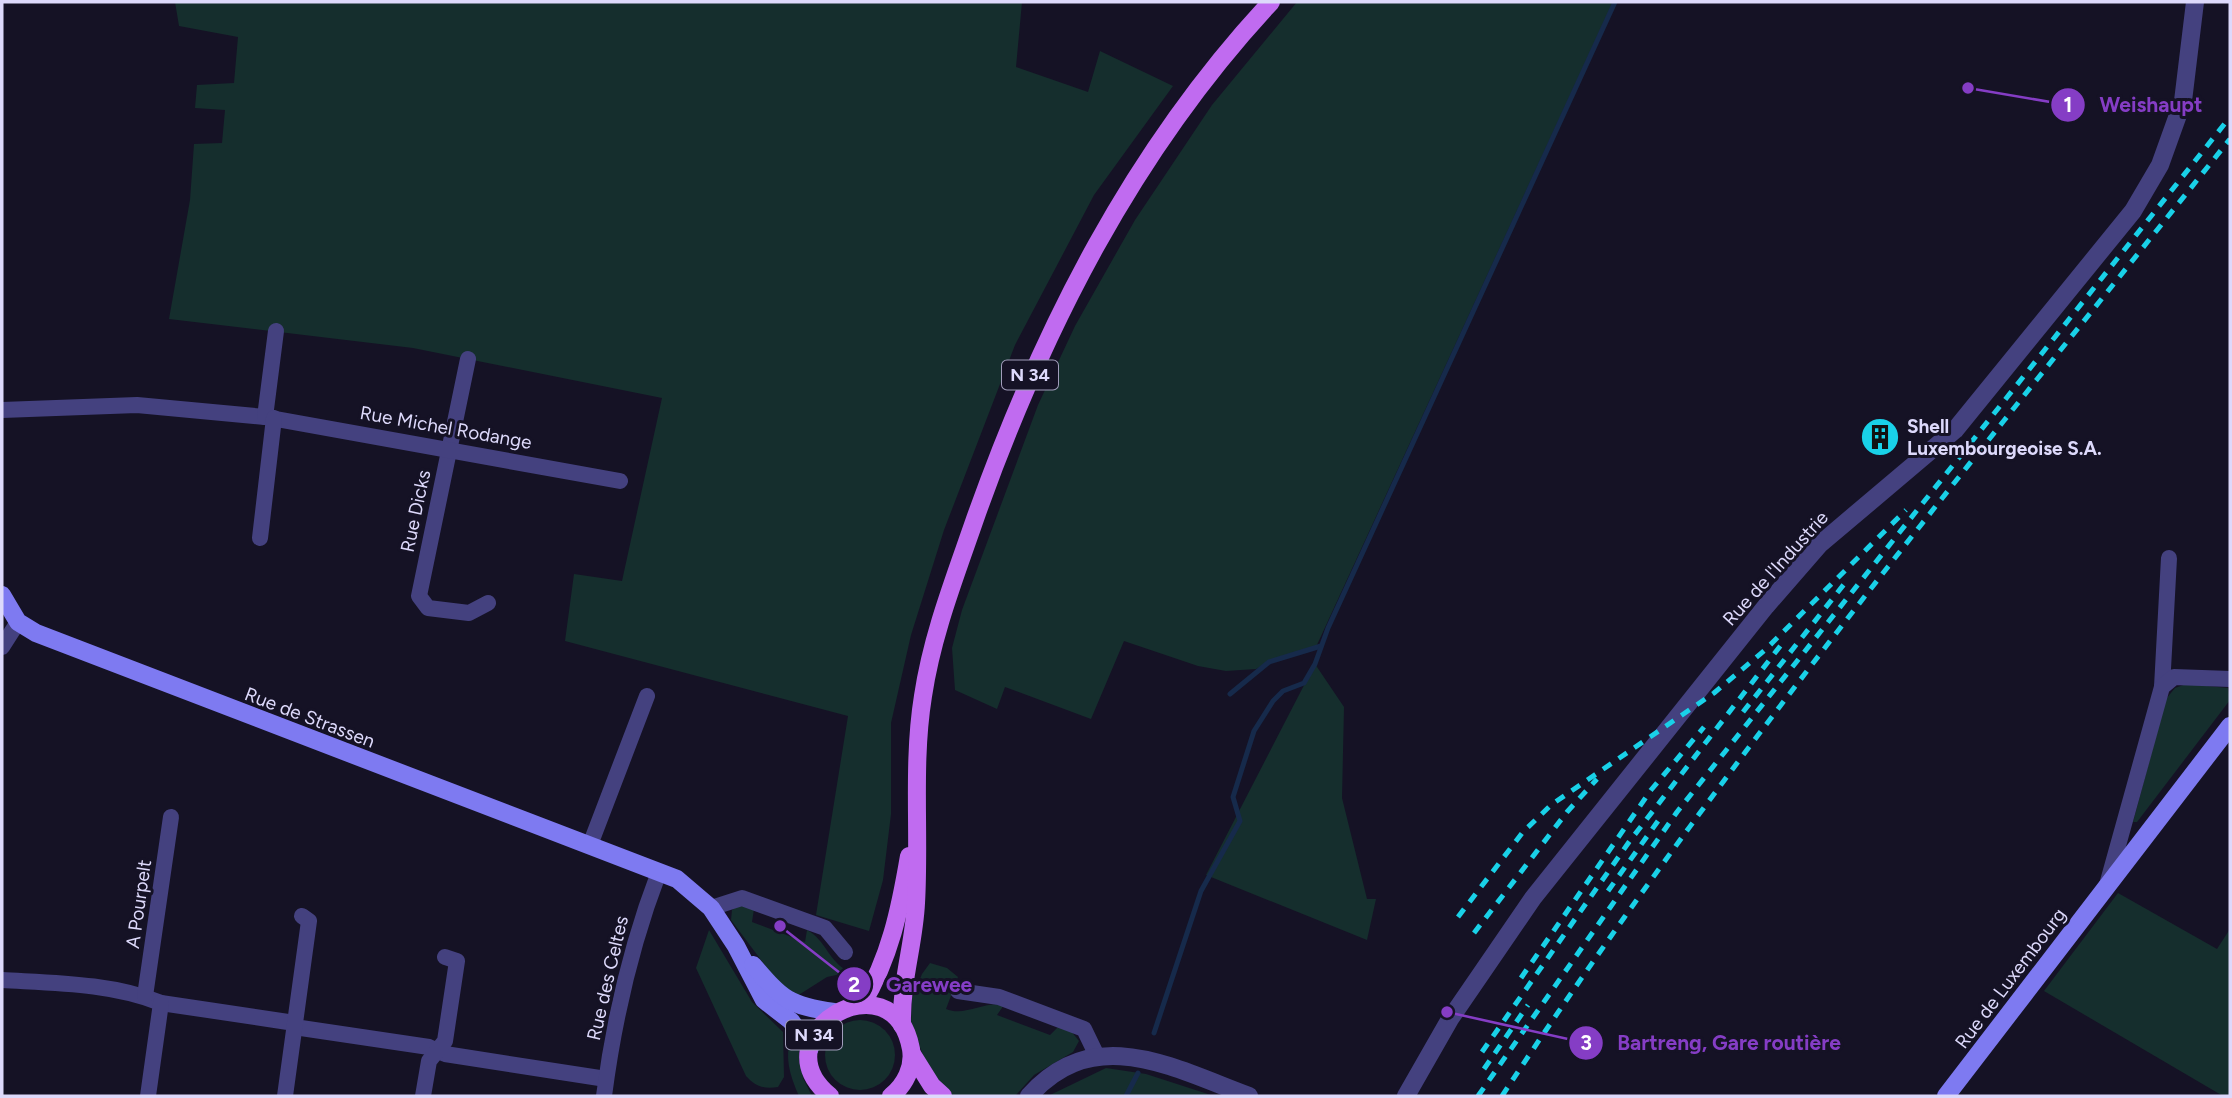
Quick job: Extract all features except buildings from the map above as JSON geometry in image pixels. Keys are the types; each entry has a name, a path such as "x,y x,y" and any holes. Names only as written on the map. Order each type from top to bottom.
{"main road":[{"name":"N 34","path":"912,1054 902,1025 901,990 916,907 918,727 929,660 999,451 1031,373 1078,276 1136,178 1200,87 1271,2"},
{"path":"2,595 18,622"},
{"name":"Rue de Strassen","path":"18,622 36,633 207,701 659,872 694,891 711,908 736,946 764,1000 792,1021 810,1048"},
{"name":"Rue de Luxembourg","path":"1946,1096 2230,726"},
{"name":"N 34","path":"862,1004 877,980 891,943 917,803"},
{"name":"Rue de Strassen","path":"736,946 780,996 800,1008 834,1012"},
{"name":"N 34","path":"825,1094 815,1078 810,1048 815,1033 834,1012 862,1004 877,1007 902,1025"},
{"path":"894,1096 907,1076 912,1054"},
{"path":"912,1054 932,1086 943,1096"}],"street":[{"name":"Rue de l'Industrie","path":"1406,1096 1450,1019 1533,898 1766,606 1819,545 1955,430 2133,211 2160,165 2183,101 2195,2"},
{"path":"260,538 276,331"},
{"name":"Rue Dicks","path":"468,359 419,596 428,608 469,614 488,603"},
{"name":"Rue Michel Rodange","path":"2,410 137,405 269,418 449,448 620,481"},
{"name":"Rue de Luxembourg","path":"2107,885 2162,687 2169,558"},
{"path":"2,647 18,622"},
{"path":"2162,687 2174,677 2230,680"},
{"path":"590,845 648,696"},
{"name":"A Pourpelt","path":"148,1096 153,999 172,817"},
{"name":"Rue des Celtes","path":"604,1096 633,943 659,872"},
{"path":"711,908 742,898 825,928 845,953"},
{"path":"285,1096 309,921 302,916"},
{"path":"423,1096 429,1061 445,1041 457,961 444,957"},
{"path":"2,980 68,984 606,1079"},
{"path":"958,991 999,997 1084,1029 1097,1056"},
{"path":"1028,1096 1047,1078 1067,1066 1097,1056 1119,1054 1154,1060 1249,1096"}],"green space":[{"path":"175,2 1022,2 1016,67 1088,92 1100,51 1173,86 1094,195 1015,345 944,530 911,635 891,723 891,814 883,880 869,931 816,915 848,716 565,641 574,574 622,581 662,398 413,348 169,319 190,200 194,144 222,143 225,110 195,108 197,85 234,83 238,37 179,26"},
{"path":"1297,2 1613,2 1316,647 1256,669 1226,671 1198,666 1124,641 1091,719 1005,687 997,709 955,690 952,648 962,610 1038,405 1075,326 1135,220 1212,105"},
{"path":"1315,664 1344,707 1342,798 1367,899 1376,899 1367,940 1206,875"},
{"path":"2186,684 2228,688 2230,700 2137,822 2133,822 2166,699 2175,688"},
{"path":"2118,893 2217,949 2230,929 2230,1096 2223,1096 2044,991"},
{"path":"740,904 754,909 752,922 805,942 807,930 819,940 837,963 850,972 827,977 797,996 776,980 731,920 732,910"},
{"path":"709,930 752,1002 783,1032 784,1077 778,1087 760,1086 746,1076 696,968"},
{"path":"930,963 947,968 958,977 946,1009 960,1011 1004,1005 997,1015 1050,1035 1059,1026 1071,1031 1079,1041 1073,1052 1034,1075 1015,1096 953,1096 933,1083 911,1022 912,998"},
{"path":"860,1020 879,1026 889,1036 895,1055 889,1074 879,1084 860,1090 841,1084 831,1074 825,1055 831,1036 841,1026"},
{"path":"793,1033 798,1043 803,1078 812,1096 799,1096 791,1073 788,1049"},
{"path":"1106,1068 1146,1074 1214,1096 1048,1096"}],"waterway":[{"path":"1154,1033 1201,891 1240,821 1233,797 1254,731 1273,701 1283,691 1304,683 1315,664 1328,628 1615,2"},
{"path":"1230,694 1269,662 1321,646"},
{"path":"1126,1096 1138,1073"}],"railway":[{"path":"1478,1096 1677,812 2230,117"},
{"path":"1502,1096 1673,849 1763,729 1948,491 2230,139"},
{"path":"1458,917 1523,832 1551,805 1714,693 1765,650 1906,510"},
{"path":"1743,712 1845,583"},
{"path":"1482,1052 1629,842 1781,645"},
{"path":"1521,978 1651,790 1704,727"},
{"path":"1474,933 1567,812 1597,779"},
{"path":"1608,891 1663,814"},
{"path":"1484,1069 1528,1005"}],"place":[{"name":"Weishaupt","path":"1968,88"},
{"name":"Shell Luxembourgeoise S.A.","path":"1880,437"},
{"name":"Garewee","path":"780,926"},
{"name":"Bartreng, Gare routière","path":"1447,1012"}]}
